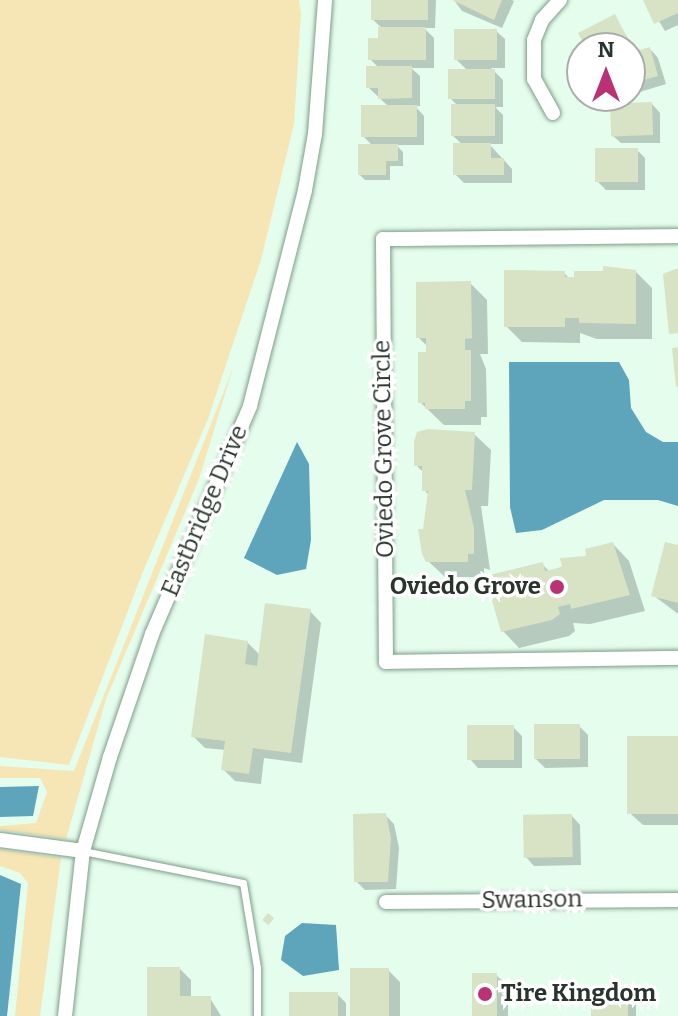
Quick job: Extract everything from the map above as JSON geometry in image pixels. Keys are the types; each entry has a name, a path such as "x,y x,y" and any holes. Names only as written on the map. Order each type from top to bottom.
{"street":[{"name":"Eastbridge Drive","path":"65,1016 83,851 152,634 250,406 305,190 315,134 325,0"},
{"path":"553,113 534,79 534,40 542,20 560,0"},
{"name":"Oviedo Grove Circle","path":"678,236 383,239 386,662 678,658"},
{"path":"0,840 83,851"},
{"name":"Swanson","path":"386,902 678,900"}],"lane":[{"path":"83,851 243,883 257,968 257,1016"}],"shaded area":[{"path":"0,0 299,0 301,13 294,124 261,260 208,419 142,574 69,765 0,757"},
{"path":"233,368 199,479 106,699 66,839 0,830 0,826 36,823 47,792 40,778 0,778 0,766 74,771"},
{"path":"0,849 61,858 40,1016 15,1016 28,883 20,873 0,866"}],"water":[{"path":"509,362 619,362 629,380 631,408 646,432 663,442 678,442 678,506 658,500 604,500 542,530 516,533 510,507"},
{"path":"297,442 309,464 311,540 306,569 277,575 244,558"},
{"path":"39,786 33,816 0,817 0,787"},
{"path":"0,875 21,884 7,1016 0,1016"},
{"path":"302,923 336,925 339,970 303,976 281,960 285,936"}],"building":[{"path":"371,0 428,0 428,20 371,20"},
{"path":"452,0 502,0 494,20"},
{"path":"643,0 678,0 678,13 654,24"},
{"path":"615,14 624,32 580,32"},
{"path":"378,27 426,27 426,60 368,60 368,38 378,38"},
{"path":"454,29 497,29 497,60 454,60"},
{"path":"650,47 658,76 646,79 646,48"},
{"path":"366,66 412,66 412,98 378,99 378,88 366,88"},
{"path":"448,69 495,69 495,99 448,99"},
{"path":"646,102 652,102 653,135 611,136 610,112 646,112"},
{"path":"451,104 495,104 495,136 451,136"},
{"path":"361,105 417,105 417,137 361,137"},
{"path":"453,143 491,143 491,158 504,158 504,175 453,175"},
{"path":"358,144 398,144 398,161 386,161 386,175 358,175"},
{"path":"595,148 638,148 638,182 595,182"},
{"path":"603,266 636,270 636,324 579,323 579,318 565,318 565,327 504,327 504,270 565,271 565,277 574,277 574,271 603,271"},
{"path":"678,269 678,333 669,334 663,274"},
{"path":"471,281 472,338 465,339 465,350 471,350 471,401 465,401 465,409 425,409 425,403 418,403 418,352 426,352 426,338 416,338 416,282"},
{"path":"678,347 678,387 676,387 672,348"},
{"name":"Oviedo Grove","path":"428,429 475,432 472,490 465,490 474,528 474,554 468,554 468,562 426,562 422,554 418,529 423,529 428,491 422,491 422,466 414,466 414,441 417,432"},
{"name":"Oviedo Grove","path":"613,542 630,595 571,609 570,604 558,607 560,614 552,620 501,632 485,576 543,562 545,571 562,567 560,558 586,556 585,549"},
{"path":"665,542 678,545 678,603 651,596"},
{"path":"265,603 311,609 291,753 253,748 249,774 221,770 225,741 191,737 205,634 248,641 245,664 257,666"},
{"path":"534,724 580,724 580,759 534,759"},
{"path":"467,725 514,725 514,760 467,760"},
{"path":"627,736 678,736 678,814 627,814"},
{"path":"386,813 391,838 388,882 354,882 353,814"},
{"path":"572,814 573,857 524,858 523,815"},
{"path":"268,913 274,918 268,925 262,920"},
{"path":"147,967 180,967 180,996 211,996 211,1016 147,1016"},
{"path":"350,968 389,968 389,1016 350,1016"},
{"name":"Tire Kingdom","path":"472,973 497,973 497,1016 472,1016"},
{"path":"591,988 628,988 628,1016 591,1016"},
{"path":"289,992 338,992 338,1016 289,1016"}],"place":[{"name":"Oviedo Grove","path":"557,587"},
{"name":"Tire Kingdom","path":"485,994"}]}
